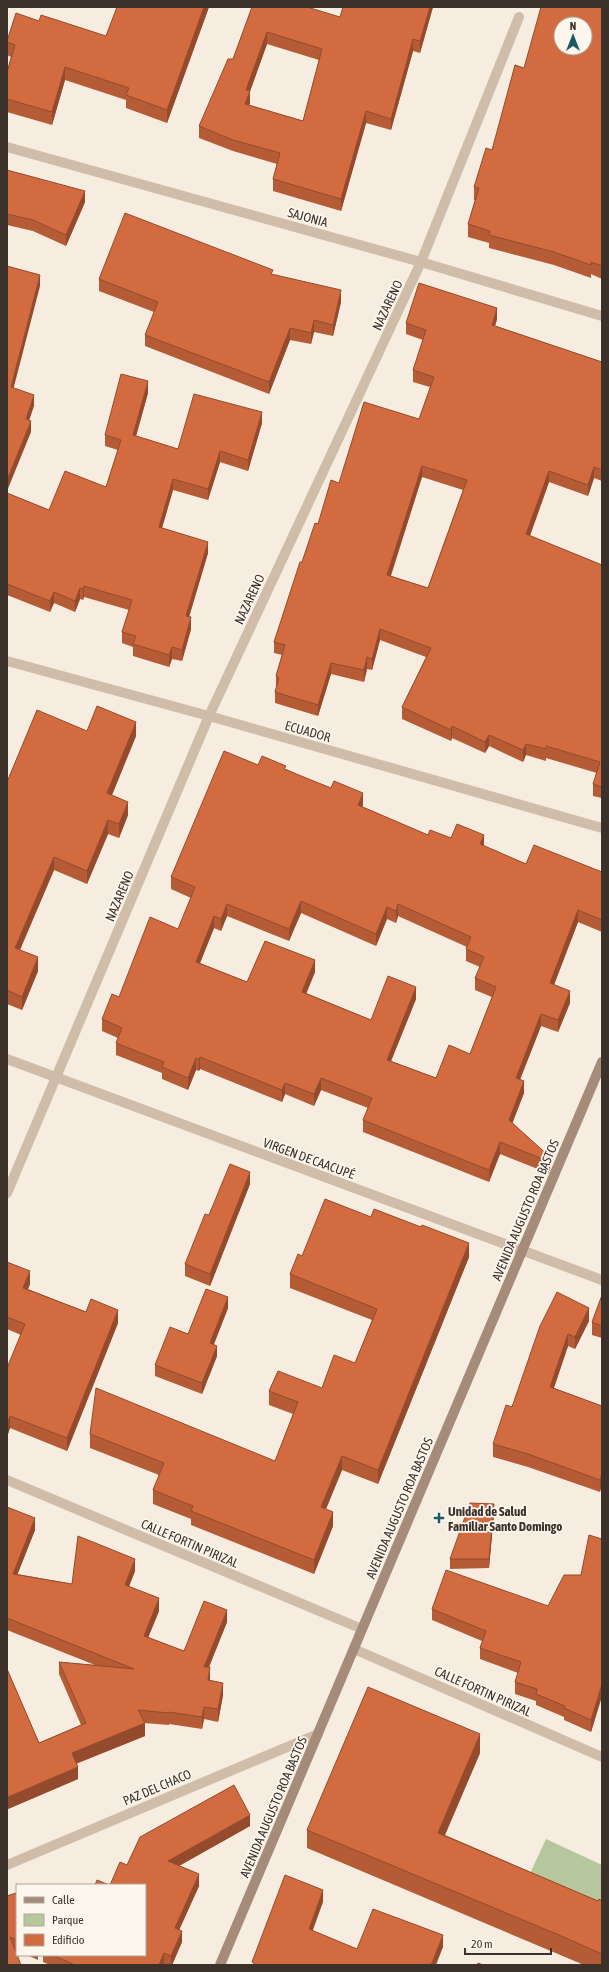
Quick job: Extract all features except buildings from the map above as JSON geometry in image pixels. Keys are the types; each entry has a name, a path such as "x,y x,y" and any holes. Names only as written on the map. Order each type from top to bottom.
{"main road":[{"name":"AVENIDA AUGUSTO ROA BASTOS","path":"220,1965 602,1062"}],"street":[{"name":"NAZARENO","path":"7,1193 209,716 421,262 519,17"},
{"name":"SAJONIA","path":"7,147 421,262 602,316"},
{"name":"ECUADOR","path":"7,661 209,716 602,828"},
{"name":"VIRGEN DE CAACUPÉ","path":"7,1059 602,1280"},
{"name":"CALLE FORTIN PIRIZAL","path":"7,1480 362,1629"},
{"name":"CALLE FORTIN PIRIZAL","path":"354,1649 602,1757"},
{"name":"PAZ DEL CHACO","path":"7,1865 318,1734"}],"green space":[{"path":"546,1839 602,1865 602,1917 526,1882"}],"place":[{"name":"Unidad de Salud Familiar Santo Domingo","path":"439,1518"}]}
